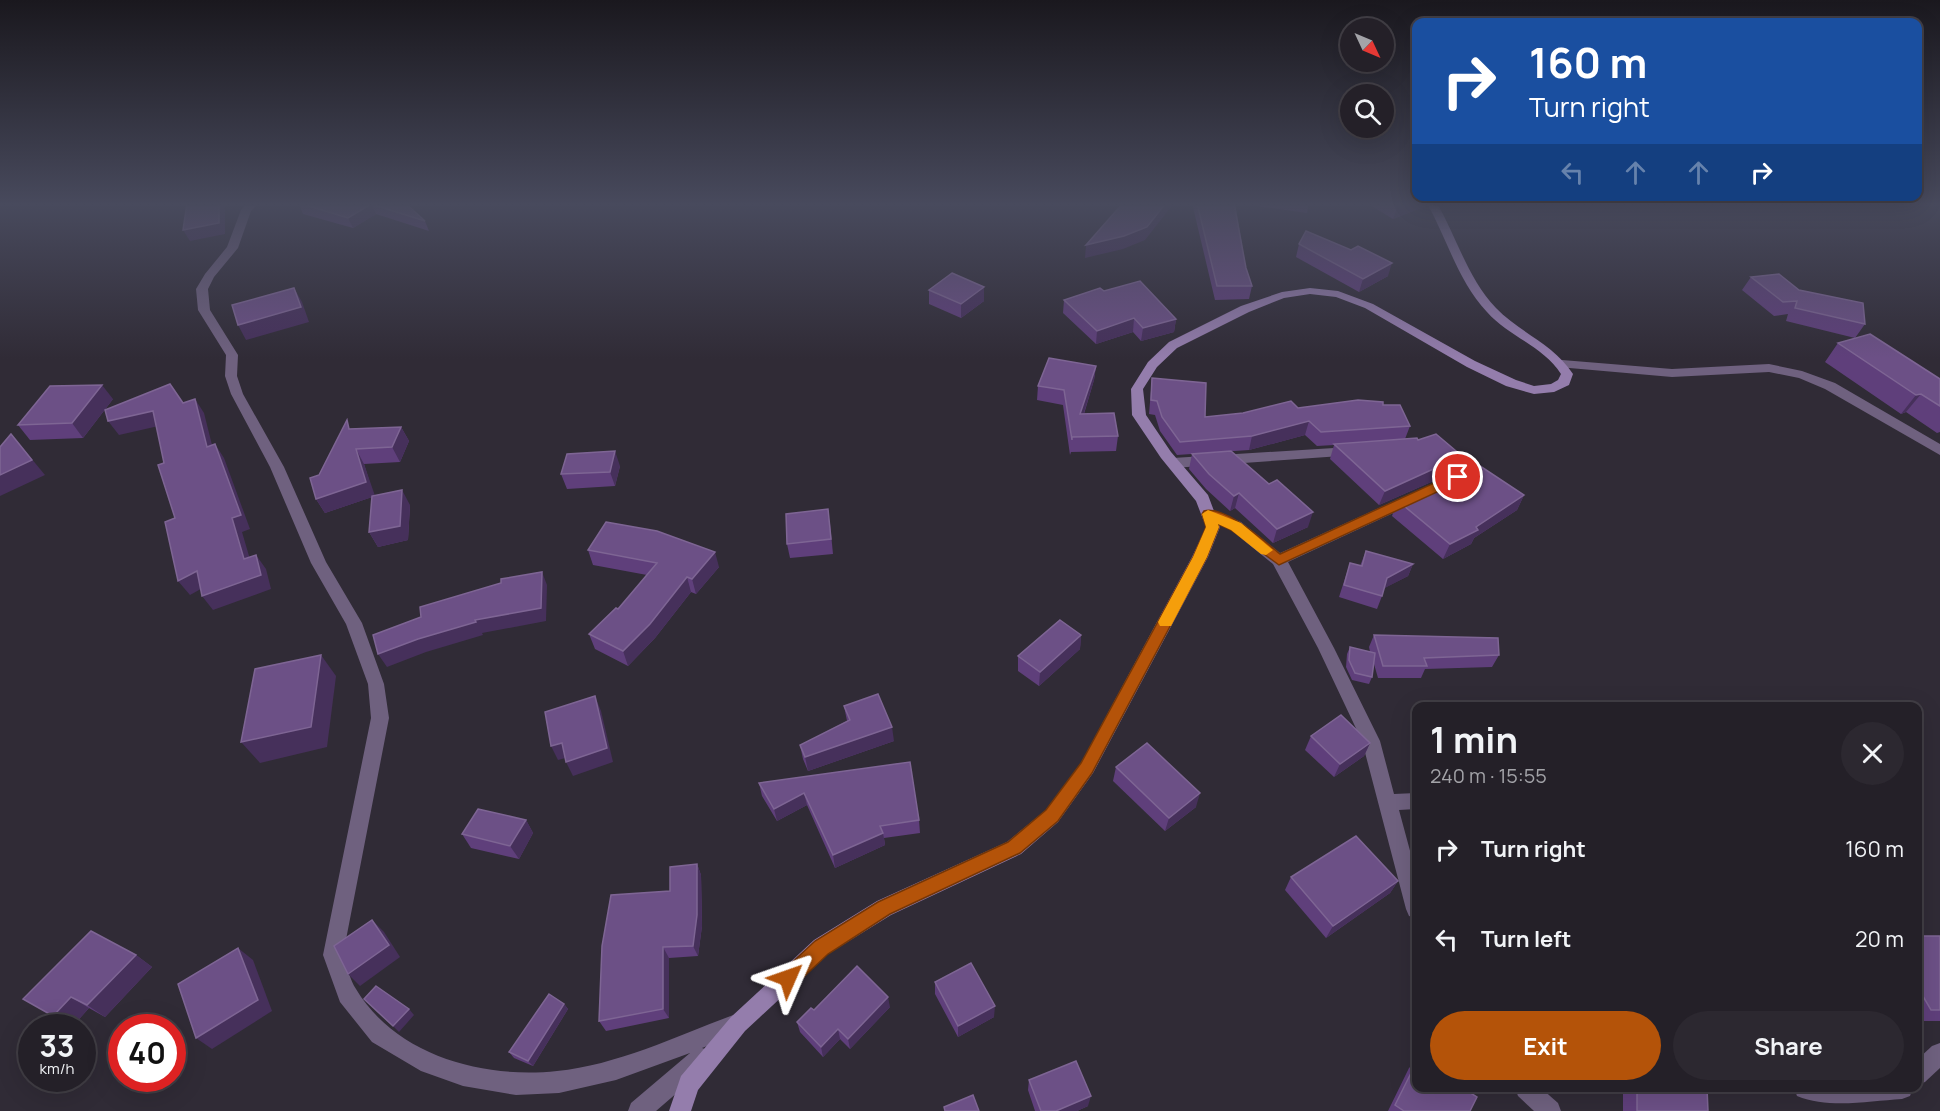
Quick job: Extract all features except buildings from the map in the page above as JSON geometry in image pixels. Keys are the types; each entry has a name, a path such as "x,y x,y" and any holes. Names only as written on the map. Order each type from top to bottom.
{"street":[{"path":"226,255 209,276 202,289 204,310 232,355 231,376 237,394 277,467 319,563 354,623 376,684 380,718 333,955 347,995 380,1035 421,1060 463,1075 516,1084 559,1082 616,1069 738,1024"},
{"path":"1458,255 1472,285 1492,311 1519,334 1562,363 1672,372 1769,368 1802,375 1830,386 1940,450"},
{"path":"639,1111 821,947 884,908 1014,848 1052,816 1087,768 1200,557 1213,527 1203,499 1173,463 1139,415 1137,389 1152,365 1173,345 1245,309 1282,295 1310,291 1338,294 1369,306 1491,373 1534,390 1554,388 1564,382 1567,374 1562,363"},
{"path":"1173,463 1368,450"},
{"path":"1279,560 1427,491"},
{"path":"1208,514 1236,526 1279,560 1371,741 1412,894"},
{"path":"1387,802 1412,801"},
{"path":"680,1111 689,1084 738,1024"},
{"path":"1922,1070 1940,1054"},
{"path":"1530,1092 1550,1111"}],"slow traffic":[{"path":"1165,622 1200,557 1213,527 1208,514 1236,526 1266,550"}],"route":[{"path":"788,978 821,947 884,908 1014,848 1052,816 1087,768 1200,557 1213,527 1208,514 1236,526 1279,560 1458,477"}]}
